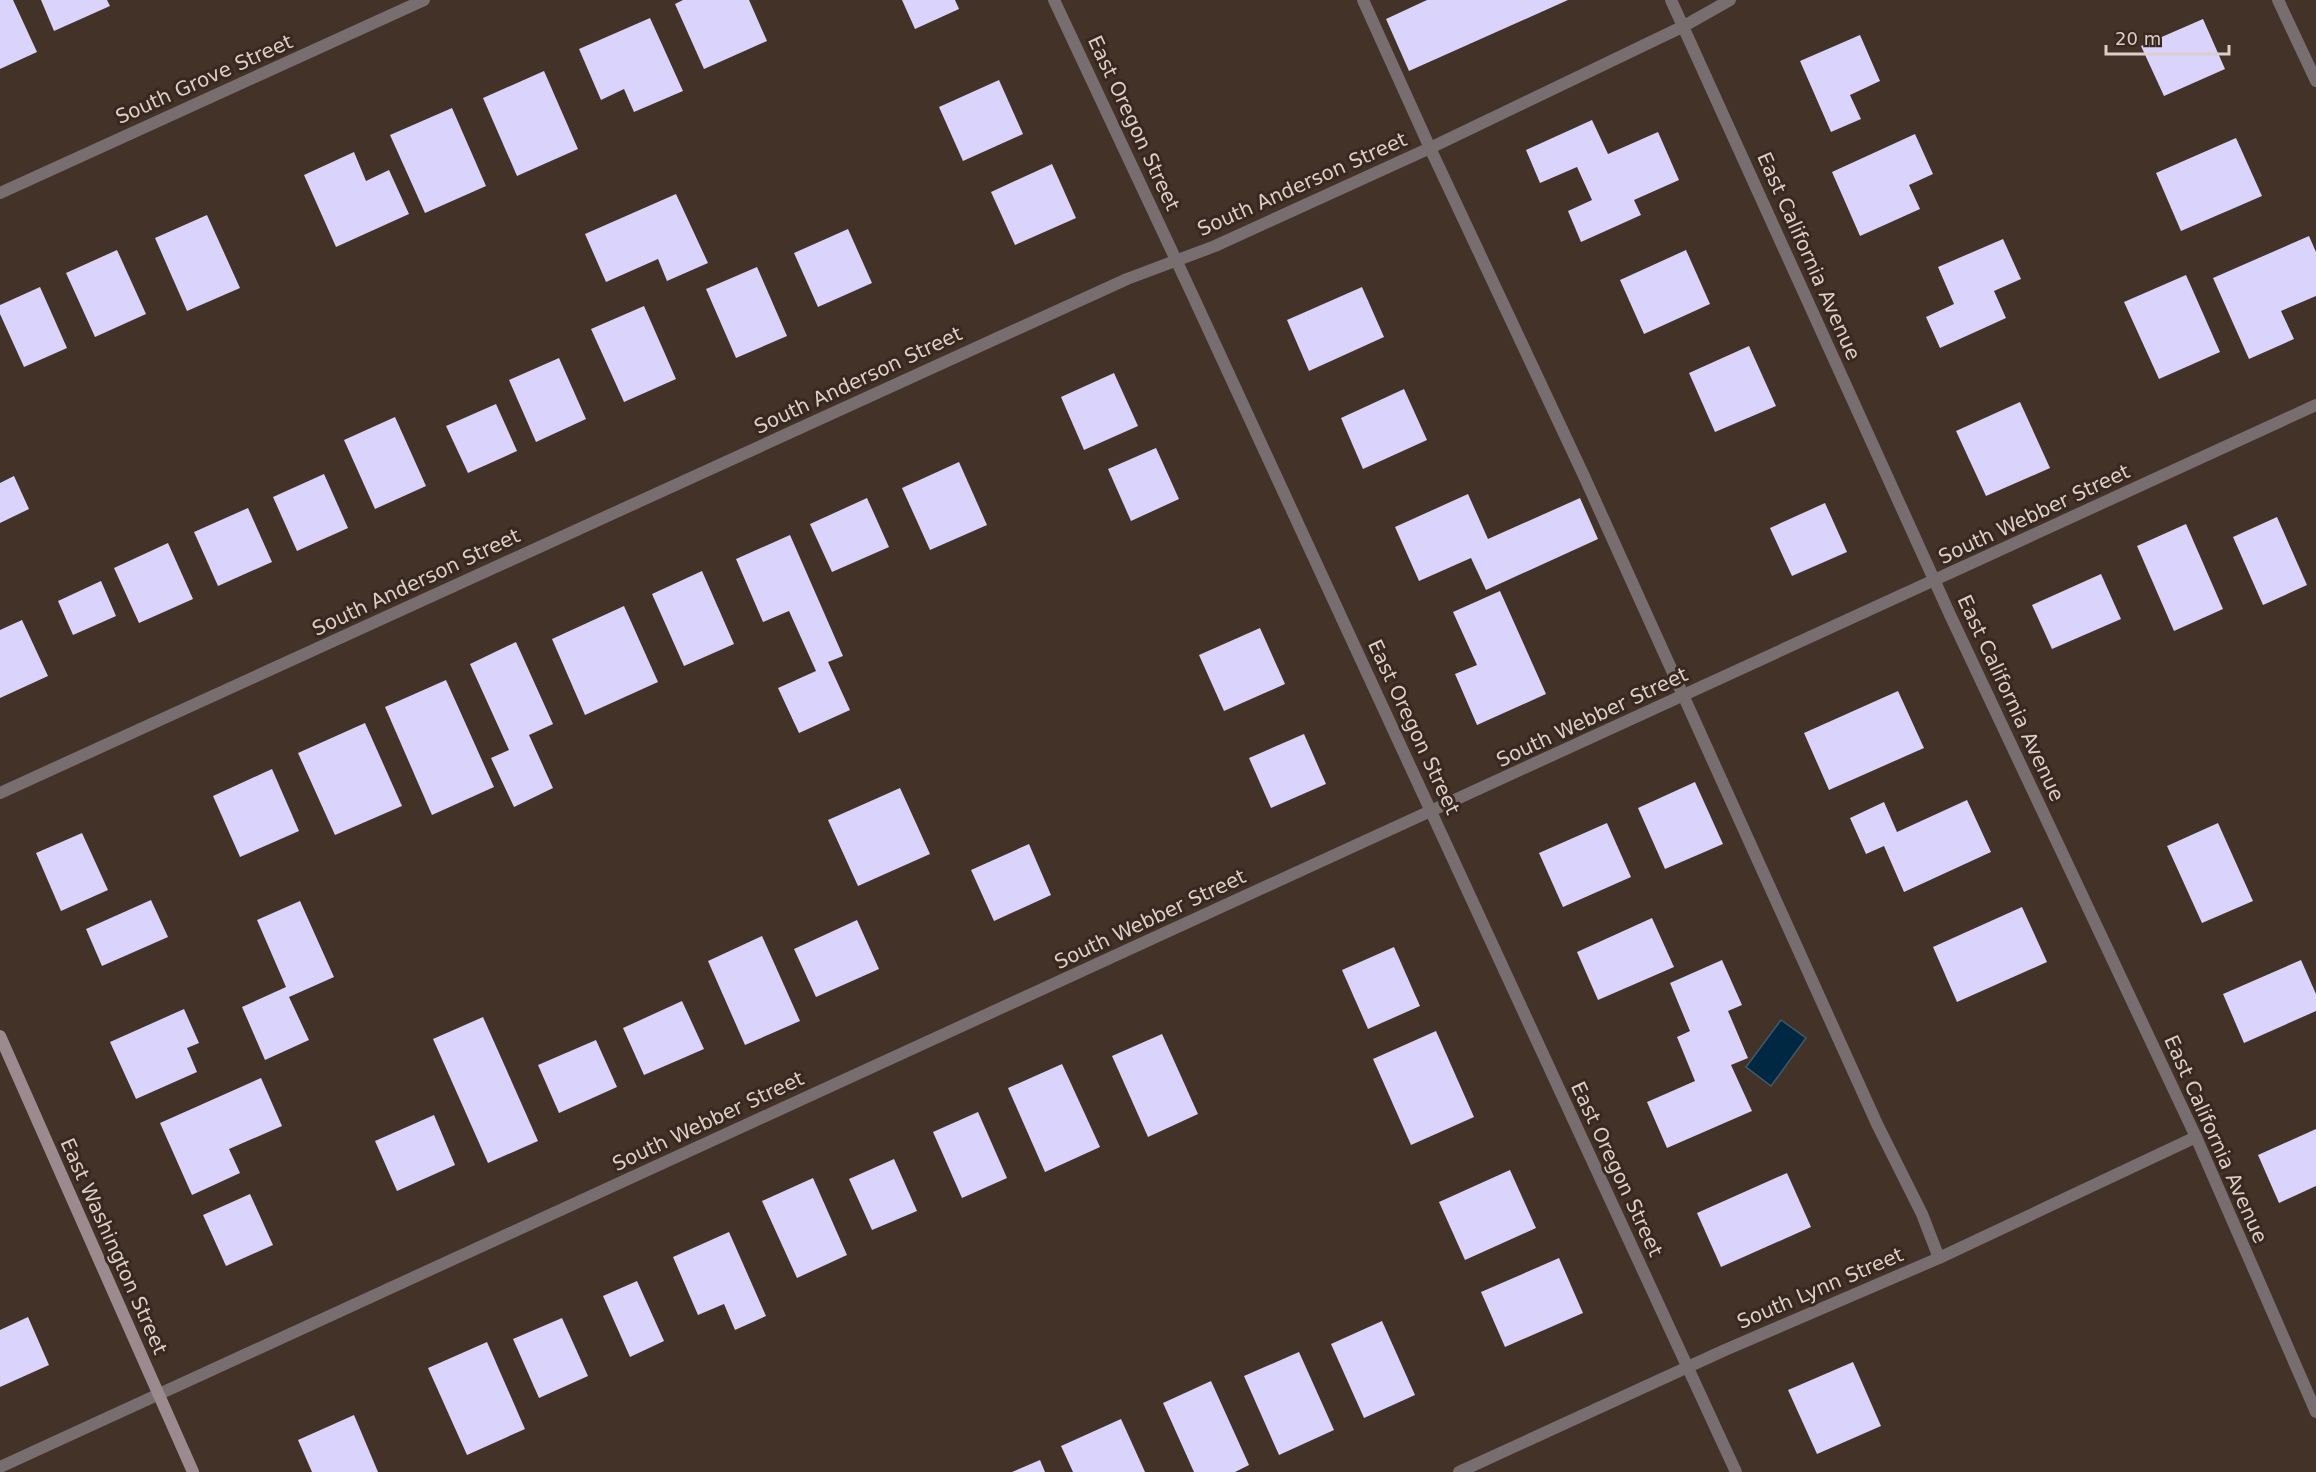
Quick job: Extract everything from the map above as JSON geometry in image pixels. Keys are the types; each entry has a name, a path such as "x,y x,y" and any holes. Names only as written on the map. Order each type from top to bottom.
{"main road":[{"name":"East Washington Street","path":"0,1036 193,1472"}],"street":[{"name":"South Grove Street","path":"0,193 424,0"},
{"name":"East Oregon Street","path":"1054,0 1177,261 1736,1472"},
{"path":"1364,0 1430,148 1584,476 1872,1113 1922,1214 1939,1258"},
{"name":"East California Avenue","path":"1671,0 1935,581 2196,1137 2316,1412"},
{"name":"South Anderson Street","path":"0,793 1127,279 1215,246 1430,148 1684,26 1730,0"},
{"path":"2278,0 2313,64 2316,81"},
{"name":"South Webber Street","path":"0,1467 2316,405"},
{"name":"South Lynn Street","path":"1460,1472 1687,1368 1939,1258 2196,1137"}],"water":[{"path":"1781,1020 1806,1038 1771,1086 1746,1067"}],"building":[{"path":"0,0 13,0 37,52 0,69"},
{"path":"41,0 107,0 110,6 54,31"},
{"path":"683,0 749,0 767,41 704,69 675,4"},
{"path":"902,0 955,0 959,9 915,29"},
{"path":"1427,0 1568,0 1409,71 1386,19"},
{"path":"650,18 683,91 634,112 624,89 601,100 579,49"},
{"path":"2203,19 2225,69 2164,96 2141,46"},
{"path":"1860,35 1880,81 1850,95 1861,119 1831,132 1800,61"},
{"path":"544,71 578,149 517,176 483,98"},
{"path":"999,80 1023,134 963,161 939,107"},
{"path":"452,108 486,186 425,213 390,135"},
{"path":"1592,120 1608,154 1658,132 1679,180 1634,200 1641,215 1581,242 1568,211 1592,200 1577,167 1540,183 1526,150"},
{"path":"1915,134 1933,174 1909,185 1920,209 1860,236 1832,172"},
{"path":"2236,138 2262,196 2181,231 2156,173"},
{"path":"354,152 366,181 389,170 409,214 336,247 304,175"},
{"path":"1052,164 1076,218 1015,245 991,192"},
{"path":"676,194 708,263 667,281 658,259 606,282 585,234"},
{"path":"207,215 240,288 187,311 155,238"},
{"path":"848,229 872,283 818,307 794,253"},
{"path":"2309,236 2316,252 2316,296 2281,311 2294,339 2249,359 2213,278"},
{"path":"2003,239 2021,279 1994,291 2006,318 1940,348 1926,317 1954,304 1938,267"},
{"path":"117,250 146,314 95,337 66,273"},
{"path":"1686,250 1710,304 1644,334 1620,280"},
{"path":"757,267 787,336 736,358 706,289"},
{"path":"2186,275 2220,352 2159,379 2124,302"},
{"path":"40,287 67,348 24,367 0,314 0,305"},
{"path":"1362,287 1384,337 1309,371 1287,320"},
{"path":"644,306 676,379 624,402 591,329"},
{"path":"1749,346 1776,406 1715,432 1689,373"},
{"path":"559,358 586,419 536,442 509,380"},
{"path":"1114,373 1138,426 1084,450 1061,397"},
{"path":"1404,389 1427,440 1363,469 1341,418"},
{"path":"2020,402 2050,468 1986,496 1956,431"},
{"path":"496,404 517,451 468,473 446,426"},
{"path":"395,417 426,486 375,509 344,440"},
{"path":"1156,448 1179,499 1131,521 1108,469"},
{"path":"959,462 987,525 930,550 902,488"},
{"path":"324,474 348,528 297,551 273,497"},
{"path":"14,476 29,509 0,523 0,483"},
{"path":"1468,494 1488,539 1580,498 1598,539 1486,590 1471,558 1419,581 1395,527"},
{"path":"867,498 889,547 832,572 810,524"},
{"path":"1825,503 1847,552 1792,576 1770,528"},
{"path":"248,508 272,562 218,586 194,532"},
{"path":"2277,517 2307,585 2263,605 2233,537"},
{"path":"2186,524 2223,609 2174,631 2137,546"},
{"path":"790,535 843,656 828,662 850,710 799,733 778,688 816,671 789,611 763,622 736,559"},
{"path":"168,543 193,599 139,623 114,568"},
{"path":"702,571 734,644 684,666 652,594"},
{"path":"2101,574 2121,619 2052,649 2032,605"},
{"path":"101,581 116,616 73,635 58,601"},
{"path":"1500,591 1546,694 1477,725 1455,674 1477,665 1453,612"},
{"path":"624,606 658,682 585,715 552,639"},
{"path":"22,620 48,676 0,698 0,630"},
{"path":"1260,628 1285,684 1224,711 1199,655"},
{"path":"516,642 553,724 529,735 553,788 514,807 491,758 509,750 470,664"},
{"path":"446,680 494,787 432,815 385,707"},
{"path":"1898,691 1924,748 1829,790 1804,733"},
{"path":"365,723 402,806 335,835 298,753"},
{"path":"1304,734 1326,784 1271,808 1249,758"},
{"path":"272,769 299,831 240,857 213,796"},
{"path":"1695,782 1723,844 1665,869 1638,808"},
{"path":"900,788 930,854 858,886 828,820"},
{"path":"1967,800 1991,852 1904,892 1884,846 1866,854 1850,818 1884,802 1897,832"},
{"path":"1607,823 1631,877 1563,907 1539,853"},
{"path":"2218,823 2253,901 2202,923 2167,846"},
{"path":"82,833 108,890 61,911 36,853"},
{"path":"1029,844 1051,895 994,921 971,870"},
{"path":"151,900 168,937 102,966 86,929"},
{"path":"300,901 334,977 289,997 309,1040 265,1060 242,1007 286,987 257,920"},
{"path":"2022,907 2047,962 1957,1002 1933,947"},
{"path":"1652,918 1674,967 1598,1000 1577,952"},
{"path":"857,920 879,969 816,997 794,949"},
{"path":"762,936 800,1021 745,1045 708,961"},
{"path":"1394,947 1420,1006 1368,1029 1342,970"},
{"path":"1722,960 1742,1005 1728,1011 1748,1058 1731,1065 1752,1111 1667,1148 1647,1102 1695,1081 1677,1037 1690,1031 1670,983"},
{"path":"2301,960 2316,994 2316,1011 2244,1043 2223,994"},
{"path":"682,1001 704,1049 644,1075 623,1028"},
{"path":"184,1009 199,1043 187,1048 197,1072 136,1099 110,1042"},
{"path":"483,1017 538,1141 488,1163 433,1039"},
{"path":"1436,1031 1474,1117 1411,1145 1373,1059"},
{"path":"1162,1034 1198,1114 1148,1137 1112,1056"},
{"path":"596,1040 617,1087 559,1113 538,1065"},
{"path":"1062,1064 1100,1147 1045,1172 1008,1088"},
{"path":"261,1078 282,1126 229,1149 240,1173 192,1195 160,1123"},
{"path":"978,1112 1007,1178 962,1198 933,1132"},
{"path":"434,1115 455,1165 397,1191 375,1141"},
{"path":"2316,1129 2316,1186 2279,1203 2258,1155"},
{"path":"894,1159 917,1211 872,1230 849,1179"},
{"path":"1510,1170 1536,1228 1465,1260 1439,1202"},
{"path":"1787,1173 1811,1227 1721,1267 1697,1213"},
{"path":"813,1178 847,1255 797,1278 762,1201"},
{"path":"250,1194 273,1245 226,1266 203,1215"},
{"path":"729,1232 766,1316 735,1330 724,1304 698,1315 673,1257"},
{"path":"1559,1258 1583,1313 1505,1347 1481,1292"},
{"path":"637,1281 664,1341 630,1357 603,1296"},
{"path":"28,1317 49,1365 0,1387 0,1330"},
{"path":"562,1318 588,1376 539,1398 513,1339"},
{"path":"1382,1321 1415,1395 1364,1418 1331,1344"},
{"path":"487,1342 525,1429 467,1455 428,1368"},
{"path":"1299,1352 1334,1430 1279,1455 1244,1376"},
{"path":"1853,1362 1881,1426 1817,1454 1788,1390"},
{"path":"1211,1381 1249,1465 1235,1472 1194,1472 1163,1403"},
{"path":"354,1415 378,1472 312,1472 298,1440"},
{"path":"1121,1419 1145,1472 1073,1472 1061,1446"},
{"path":"1040,1460 1045,1472 1012,1472"}]}
